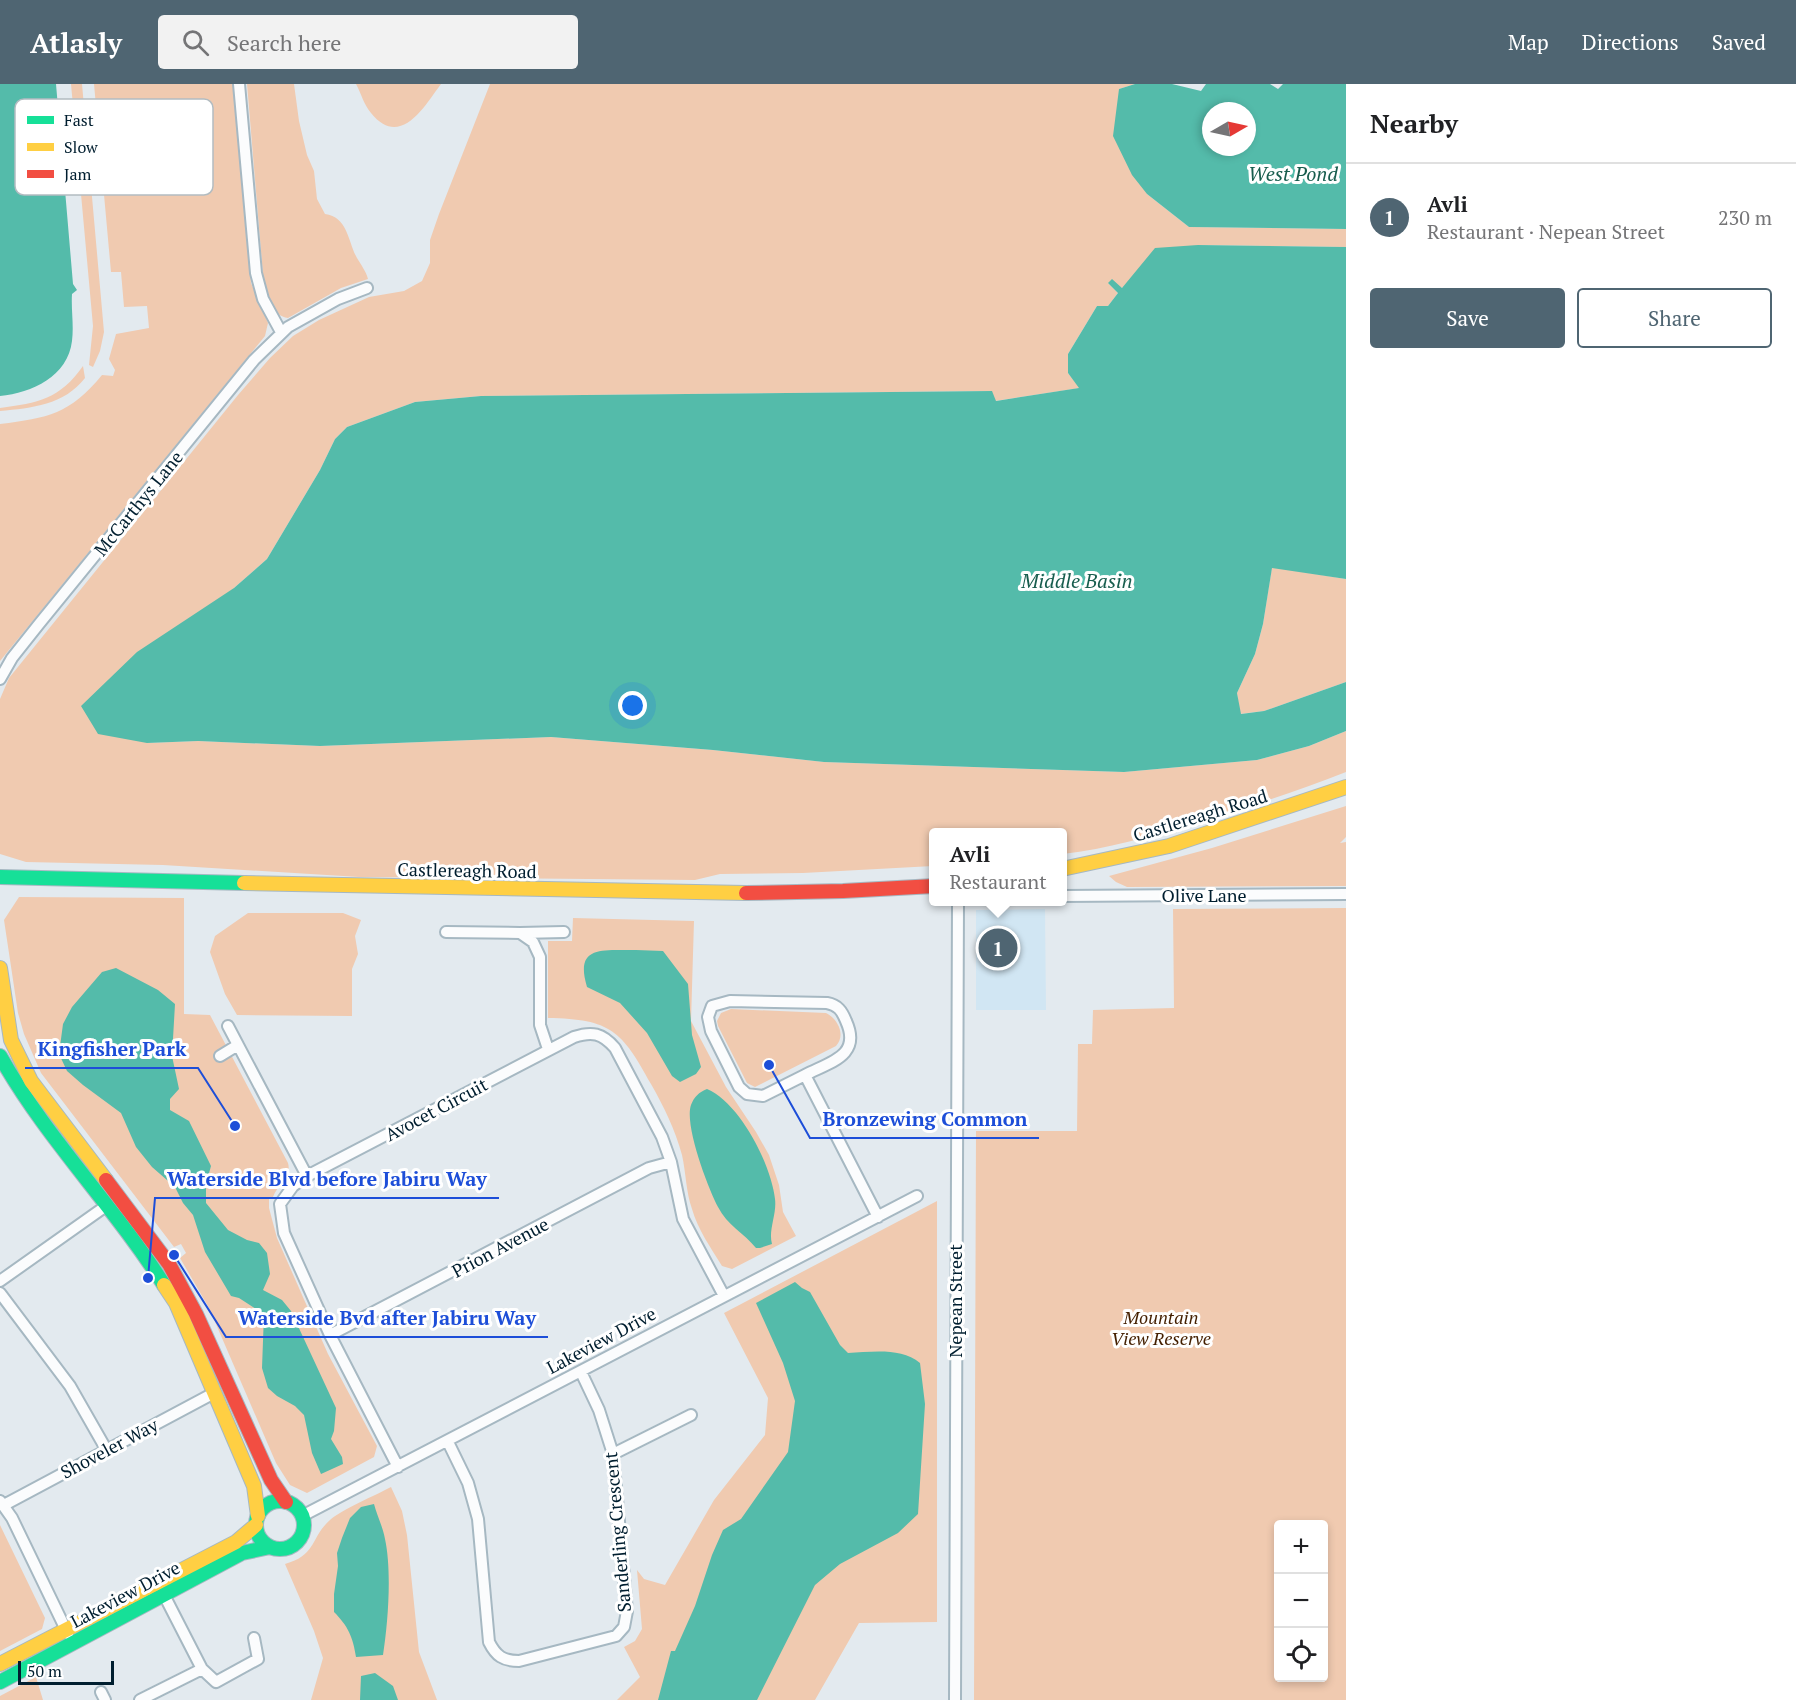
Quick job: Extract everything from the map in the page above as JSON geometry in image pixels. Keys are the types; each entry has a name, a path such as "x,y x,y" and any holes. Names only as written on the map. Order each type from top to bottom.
{"street":[{"path":"239,84 256,273 262,299 281,332"},
{"name":"McCarthys Lane","path":"0,679 12,658 46,615 254,360 281,332 320,308 368,288"},
{"name":"Castlereagh Road","path":"1067,868 1168,846 1346,787"},
{"name":"Castlereagh Road","path":"0,877 691,893 869,891 929,886"},
{"name":"Olive Lane","path":"1067,896 1346,894"},
{"name":"Nepean Street","path":"955,1700 958,906"},
{"path":"446,932 564,932"},
{"path":"520,933 533,942 540,957 540,1025 548,1049"},
{"path":"0,968 5,1042 31,1081 169,1264 196,1314 271,1480 286,1502"},
{"path":"723,1001 730,1001 827,1003 836,1006 843,1013 851,1032 850,1046 842,1055 805,1075 763,1096 752,1096 742,1091 711,1031 708,1017 712,1006 723,1001"},
{"path":"228,1026 307,1176"},
{"name":"Avocet Circuit","path":"398,1467 330,1335 284,1233 280,1204 285,1194 307,1176 548,1049 585,1033 597,1034 606,1038 615,1048 662,1137 671,1162 683,1219 724,1296"},
{"path":"220,1056 238,1046"},
{"path":"0,1056 15,1083 146,1256 176,1303 254,1486 257,1520 260,1538 270,1547 283,1549 296,1543 304,1530 302,1516 293,1505 286,1502 272,1503 264,1508 257,1520"},
{"path":"805,1075 878,1216"},
{"name":"Prion Avenue","path":"330,1335 650,1168 671,1162"},
{"name":"Lakeview Drive","path":"302,1516 917,1196"},
{"path":"0,1281 106,1206"},
{"path":"0,1293 70,1386 106,1449"},
{"name":"Sanderling Crescent","path":"448,1442 474,1501 478,1519 489,1642 494,1652 507,1661 519,1661 616,1636 624,1627 627,1611 613,1454 599,1410 581,1372"},
{"name":"Shoveler Way","path":"2,1503 214,1393"},
{"path":"613,1454 691,1414"},
{"path":"2,1503 18,1529 69,1636"},
{"name":"Lakeview Drive","path":"0,1682 26,1667 69,1636 161,1588 236,1542 257,1520"},
{"name":"Lakeview Drive","path":"161,1588 242,1553 270,1547"},
{"path":"161,1588 202,1669 216,1682 258,1659 254,1638"},
{"name":"Lakeview Drive","path":"0,1665 23,1652 69,1636"},
{"path":"140,1700 202,1669"}],"shaded area":[{"path":"1045,909 1046,1010 976,1010 976,910"}],"green space":[{"path":"71,84 82,84 83,99 72,99"},
{"path":"94,84 233,84 251,283 268,323 265,336 0,661 0,424 45,416 68,406 102,375 113,376 115,370 109,359 116,334 149,328 147,306 124,307 121,272 111,272 104,195 213,195 213,99 95,99"},
{"path":"247,84 294,84 299,121 307,155 314,171 317,199 325,214 333,216 343,225 368,279 341,288 288,318 275,310 264,287"},
{"path":"356,84 441,84 410,121 401,126 392,127 382,123 371,113"},
{"path":"490,84 1135,84 1119,89 1147,194 1189,227 1346,229 1346,247 1198,245 1122,288 1108,283 1118,293 1108,306 1097,306 1068,354 1068,373 1080,388 995,401 991,391 481,396 415,402 347,427 335,439 320,470 267,559 234,588 147,743 198,741 320,746 551,737 713,750 824,762 1124,772 1257,760 1309,746 1346,731 1346,772 1193,824 1128,842 1079,852 1067,854 1067,828 929,828 929,866 803,873 720,874 695,880 359,877 163,865 26,862 0,854 0,699 9,678 270,358 293,336 319,320 369,297 404,291 422,281 430,263 430,240"},
{"path":"81,195 92,195 104,332 100,351 93,367 89,365 93,326"},
{"path":"83,366 85,378 77,387 57,400 47,404 0,411 0,408 47,398 66,386"},
{"path":"1272,567 1346,579 1346,682 1264,711 1240,714 1237,693 1255,654 1263,624"},
{"path":"1346,806 1346,837 1340,843 1346,842 1346,886 1127,887 1109,876 1212,848"},
{"path":"19,897 184,898 184,1014 210,1015 288,1163 286,1176 273,1197 269,1198 269,1208 277,1238 328,1354 377,1446 374,1457 307,1493 290,1485 276,1463 209,1308 180,1258 186,1253 181,1244 174,1247 41,1073 24,1034 18,1013 4,920"},
{"name":"Mountain View Reserve","path":"1346,908 1346,1700 974,1700 976,1131 1077,1131 1078,1044 1092,1044 1093,1010 1174,1008 1173,909"},
{"path":"248,913 343,913 361,920 355,936 358,954 352,969 352,1016 237,1015 225,994 210,952 215,936"},
{"path":"573,918 694,921 691,1021 726,1087 769,1155 779,1185 783,1212 796,1236 732,1269 722,1266 705,1239 695,1217 688,1196 682,1155 673,1127 632,1051 622,1040 601,1025 587,1021 548,1018 548,941 572,941"},
{"path":"731,1009 826,1013 837,1023 840,1032 839,1042 836,1046 755,1087 747,1083 718,1026 717,1021 721,1013"},
{"path":"937,1201 937,1622 859,1623 815,1700 617,1700 640,1677 624,1647 635,1641 642,1629 637,1570 644,1579 665,1585 714,1500 765,1435 768,1398 724,1313"},
{"path":"391,1487 402,1511 407,1535 419,1652 437,1700 311,1700 323,1658 285,1564 303,1556 335,1516"},
{"path":"0,1525 45,1618 42,1629 0,1651"},
{"path":"36,1677 43,1700 0,1700 0,1696"}],"water":[{"path":"0,84 56,84 57,99 15,99 15,195 65,195 73,284 77,290 72,294 72,341 64,364 56,373 36,387 0,396"},
{"name":"West Pond","path":"1135,84 1172,84 1201,91 1206,84 1270,84 1278,89 1283,84 1346,84 1346,229 1189,227 1147,194 1132,175 1113,136 1119,89"},
{"name":"Middle Basin","path":"1198,245 1346,247 1346,579 1272,568 1263,624 1255,654 1237,693 1241,714 1264,711 1346,682 1346,731 1309,746 1257,760 1124,772 824,762 713,750 551,737 320,746 198,741 147,743 98,734 81,706 137,652 234,588 267,559 320,470 335,439 347,427 415,402 481,396 992,391 996,401 1079,388 1068,373 1068,354 1097,306 1108,306 1118,293 1108,283 1112,279 1122,288 1155,248"},
{"path":"603,951 663,951 688,984 692,1035 701,1067 696,1074 680,1082 672,1076 647,1033 620,1003 587,987 584,973 588,957"},
{"path":"116,968 158,990 175,1004 172,1056 179,1089 170,1099 170,1110 189,1121 211,1166 206,1184 206,1203 228,1230 247,1240 259,1243 267,1253 270,1274 263,1290 282,1300 291,1311 336,1408 331,1439 342,1457 343,1464 321,1474 312,1453 304,1415 295,1406 268,1388 262,1368 264,1314 239,1298 231,1296 205,1252 193,1215 183,1203 175,1187 152,1167 136,1147 121,1113 67,1071 59,1054 63,1024 72,1007 102,972"},
{"path":"707,1089 719,1096 742,1121 752,1136 767,1169 775,1199 772,1244 756,1248 731,1224 714,1198 698,1156 690,1114 694,1100 699,1093"},
{"path":"795,1282 810,1292 840,1345 848,1353 895,1353 920,1363 925,1404 918,1514 898,1533 840,1564 815,1585 757,1700 658,1700 671,1651 675,1651 695,1606 723,1530 741,1519 788,1452 795,1401 783,1363 756,1303"},
{"path":"374,1504 387,1552 388,1613 385,1642 383,1655 356,1657 349,1632 334,1612 337,1553 350,1518 361,1507"},
{"path":"375,1673 393,1686 398,1700 360,1700 361,1676"}],"traffic: fast":[{"path":"0,877 244,883"},
{"path":"0,1056 38,1115 124,1227 164,1285"},
{"path":"280,1501 297,1508 304,1525 297,1542 280,1549 263,1542 256,1525 263,1508 280,1501"},
{"path":"0,1682 242,1553 270,1547"}],"traffic: slow":[{"path":"1067,868 1169,846 1346,787"},
{"path":"244,883 746,893"},
{"path":"0,968 11,1040 31,1081 106,1180"},
{"path":"164,1285 176,1303 254,1486 258,1516"},
{"path":"0,1664 236,1542 256,1525"}],"traffic: jam":[{"path":"746,893 929,886"},
{"path":"106,1180 169,1264 196,1314 271,1480 286,1502"}],"place":[{"name":"Avli","path":"998,948"},
{"name":"Bronzewing Common","path":"769,1065"},
{"name":"Kingfisher Park","path":"235,1126"},
{"name":"Waterside Bvd after Jabiru Way","path":"174,1255"},
{"name":"Waterside Blvd before Jabiru Way","path":"148,1278"}]}
